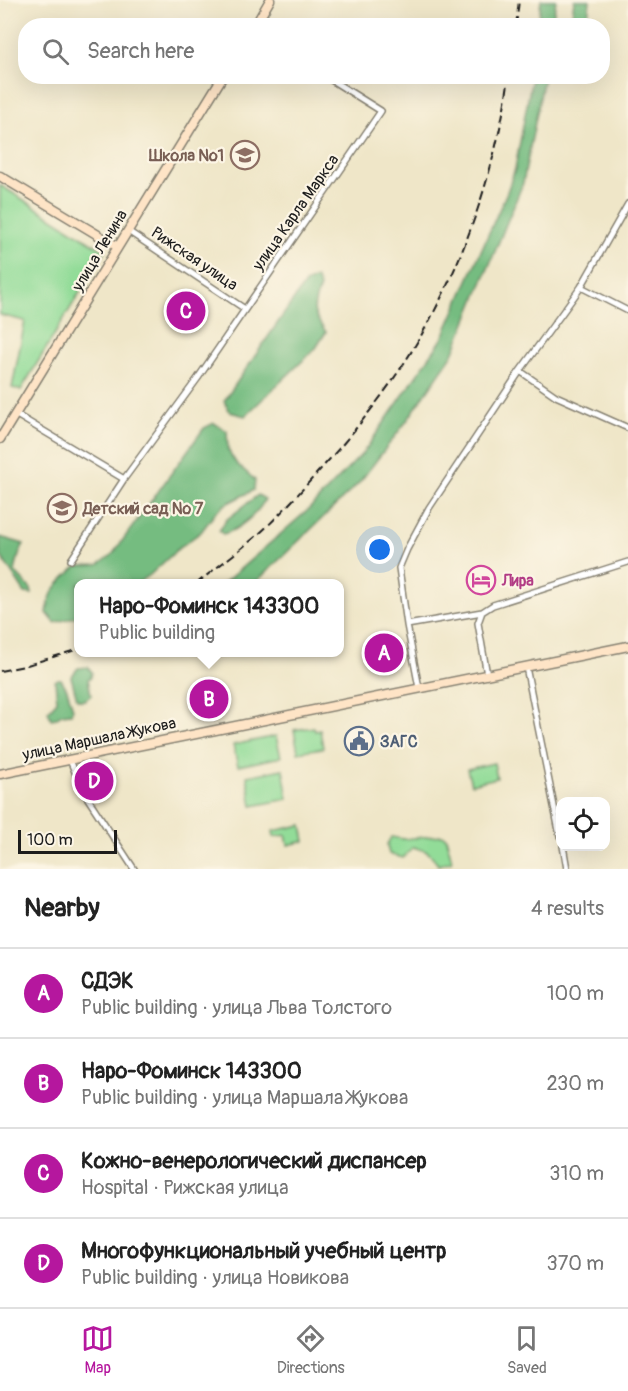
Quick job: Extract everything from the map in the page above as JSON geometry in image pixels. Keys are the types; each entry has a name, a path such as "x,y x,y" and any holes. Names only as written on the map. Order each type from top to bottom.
{"main road":[{"path":"260,18 270,0"},
{"name":"улица Ленина","path":"0,439 218,84"},
{"path":"0,176 118,247"},
{"name":"улица Маршала Жукова","path":"0,774 628,646"}],"street":[{"name":"улица Карла Маркса","path":"72,560 124,479 245,309 381,111 338,84"},
{"path":"419,688 399,568 407,549 429,508 520,371 581,287 628,204"},
{"name":"Рижская улица","path":"128,231 245,309"},
{"path":"581,287 628,311"},
{"path":"520,371 556,396 628,429"},
{"path":"15,414 124,479"},
{"path":"407,625 482,612 493,605 628,562"},
{"path":"482,612 477,622 487,675"},
{"path":"526,667 556,812"},
{"path":"70,760 83,791 134,869"},
{"path":"564,851 567,869"}],"green space":[{"path":"541,0 556,0 553,18 539,18"},
{"path":"574,0 590,0 588,18 572,18"},
{"path":"531,84 543,84 523,183 453,354 406,422 359,483 259,579 229,579 308,510 363,453 442,339 515,169"},
{"path":"0,185 105,251 21,390 12,388 25,321 0,315"},
{"path":"316,278 320,287 314,311 326,332 316,348 245,416 230,412 224,401 305,283"},
{"path":"214,423 227,431 228,450 236,463 255,480 254,490 226,504 216,512 201,532 144,579 74,579 74,617 55,623 47,613 50,597 56,587 77,566 98,565 112,555 204,428"},
{"path":"258,495 265,499 253,515 229,532 223,534 219,531 226,520"},
{"path":"0,537 24,544 15,572 31,589 32,594 25,593 0,555"},
{"path":"88,667 92,672 88,679 91,695 84,700 79,700 71,677 78,668"},
{"path":"61,679 67,689 73,709 71,713 61,714 51,719 48,711 57,701 55,681"},
{"path":"314,727 315,731 320,730 323,748 298,752 294,730"},
{"path":"276,736 281,757 238,766 233,745"},
{"path":"494,763 497,778 471,784 467,769"},
{"path":"283,769 288,799 252,806 247,776"},
{"path":"302,825 305,841 288,845 286,835 274,837 273,831"},
{"path":"442,835 446,837 452,861 438,865 428,852 412,848 403,858 389,854 387,845 391,837 404,839"}],"railway":[{"path":"517,18 519,0"},
{"path":"202,579 260,533 298,495 364,419 416,345 456,267 468,236 489,172 508,84"},
{"path":"0,671 74,651"}],"place":[{"name":"Школа №1","path":"245,155"},
{"name":"Кожно-венерологический диспансер","path":"186,311"},
{"name":"Детский сад № 7","path":"62,508"},
{"name":"Лира","path":"481,580"},
{"name":"СДЭК","path":"384,653"},
{"name":"Наро-Фоминск 143300","path":"209,699"},
{"name":"ЗАГС","path":"359,741"},
{"name":"Многофункциональный учебный центр","path":"94,781"}]}
